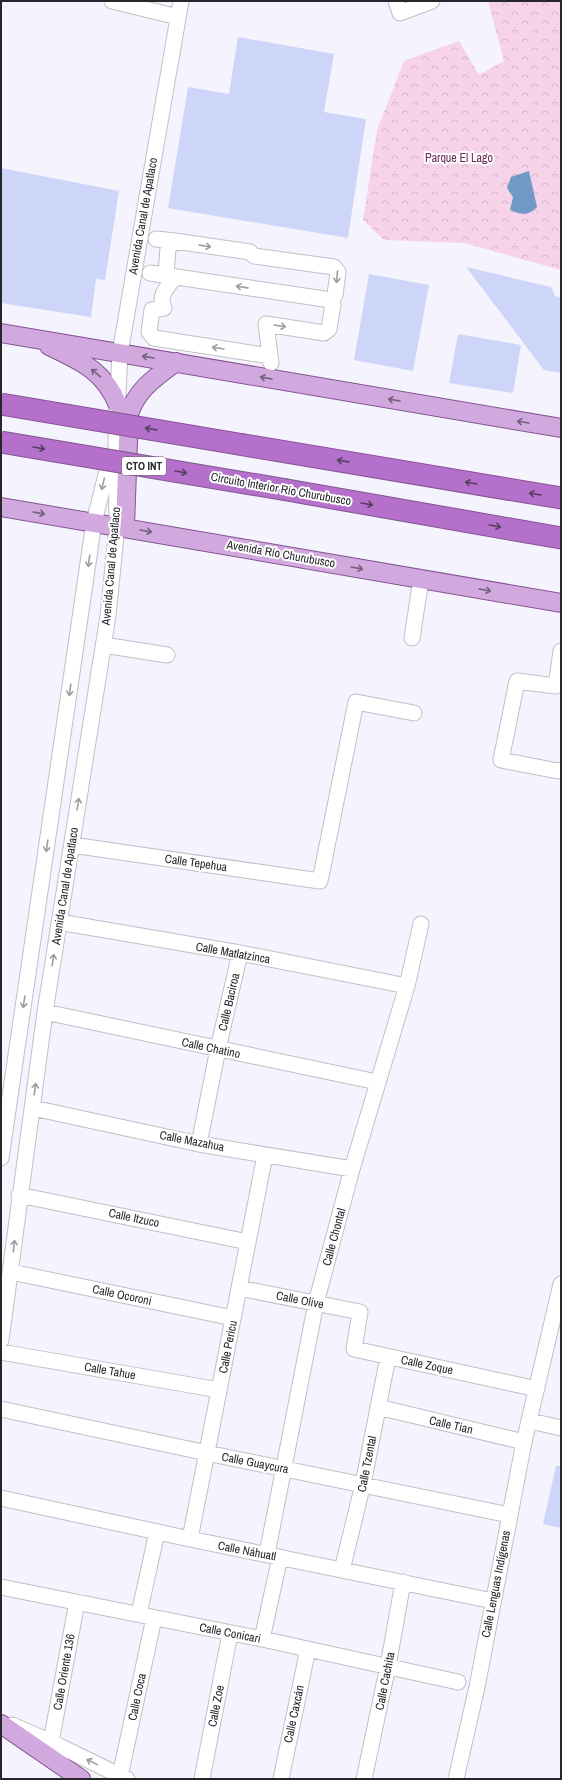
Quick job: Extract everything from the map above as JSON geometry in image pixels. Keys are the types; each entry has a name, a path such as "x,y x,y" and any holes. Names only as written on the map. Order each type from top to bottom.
{"highway":[{"path":"1,404 561,498"},
{"name":"Circuito Interior Río Churubusco","path":"1,442 561,538"}],"main road":[{"path":"1,333 561,428"},
{"path":"32,338 80,361 98,374 111,390 118,405"},
{"path":"121,527 129,414 134,402 144,388 176,362"},
{"name":"Avenida Río Churubusco","path":"1,507 561,603"},
{"path":"1,1724 82,1779"}],"street":[{"path":"112,1 178,17"},
{"name":"Avenida Canal de Apatlaco","path":"1,1340 11,1272 19,1195 33,1108 45,1012 104,645 121,527 116,432 120,352 181,1"},
{"path":"396,1 400,13 432,1"},
{"path":"156,239 250,252 254,256 334,267 338,272 335,295 331,300"},
{"path":"175,241 168,248 170,276 161,295 160,301 164,308 152,310 149,332 154,338 271,360 266,324 324,333 329,329 334,304 331,300"},
{"path":"150,273 331,300"},
{"name":"Avenida Canal de Apatlaco","path":"1,1158 94,522 116,432"},
{"path":"412,638 421,579"},
{"path":"104,645 167,655"},
{"path":"561,651 556,686 517,680 501,760 558,772 561,770"},
{"name":"Calle Tepehua","path":"72,846 320,881 356,702 414,713"},
{"name":"Calle Matlatzinca","path":"59,922 240,953 407,986"},
{"name":"Calle Chontal","path":"273,1556 283,1468 316,1303 352,1169 407,986 421,924"},
{"name":"Calle Baciroa","path":"199,1144 240,953"},
{"name":"Calle Chatino","path":"45,1012 218,1050 377,1082"},
{"name":"Calle Mazahua","path":"33,1108 199,1144 352,1169"},
{"name":"Calle Pericu","path":"190,1539 265,1155"},
{"name":"Calle Itzuco","path":"19,1195 248,1242"},
{"name":"Calle Ocoroni","path":"11,1272 233,1318"},
{"name":"Calle Lenguas Indígenas","path":"456,1779 477,1687 492,1601 524,1442 561,1284"},
{"name":"Calle Olive","path":"239,1288 360,1312"},
{"name":"Calle Zoque","path":"360,1312 354,1349 537,1389"},
{"name":"Calle Tahue","path":"1,1352 220,1390"},
{"name":"Calle Tzental","path":"342,1570 363,1484 388,1357"},
{"name":"Calle Tian","path":"378,1407 524,1442"},
{"name":"Calle Guaycura","path":"1,1409 509,1515"},
{"path":"530,1421 561,1428"},
{"name":"Calle Náhuatl","path":"1,1498 156,1532 492,1601"},
{"path":"139,1614 156,1532"},
{"path":"262,1639 273,1556"},
{"name":"Calle Cachita","path":"364,1779 388,1666 402,1582"},
{"name":"Calle Conicari","path":"1,1587 262,1639 458,1682"},
{"name":"Calle Oriente 136","path":"51,1742 77,1602"},
{"name":"Calle Coca","path":"124,1777 154,1618"},
{"name":"Calle Zoe","path":"202,1779 230,1633"},
{"name":"Calle Caxcán","path":"281,1779 308,1649"},
{"path":"1,1721 51,1742 124,1777"}],"green space":[{"name":"Parque El Lago","path":"488,1 561,1 561,270 464,243 384,240 363,220 377,130 404,61 459,41 479,75 504,61"}],"water":[{"path":"529,171 537,207 531,212 524,214 518,213 510,210 513,197 507,188 511,177"}],"building":[{"path":"238,37 334,54 324,112 366,119 348,238 168,208 188,87 229,94"},
{"path":"1,168 119,191 105,280 96,279 91,317 1,303"},
{"path":"466,267 551,287 555,296 561,298 561,373 544,370"},
{"path":"369,274 429,285 413,371 354,360"},
{"path":"458,334 521,345 513,393 449,383"},
{"path":"556,1466 561,1466 561,1528 543,1524"}]}
